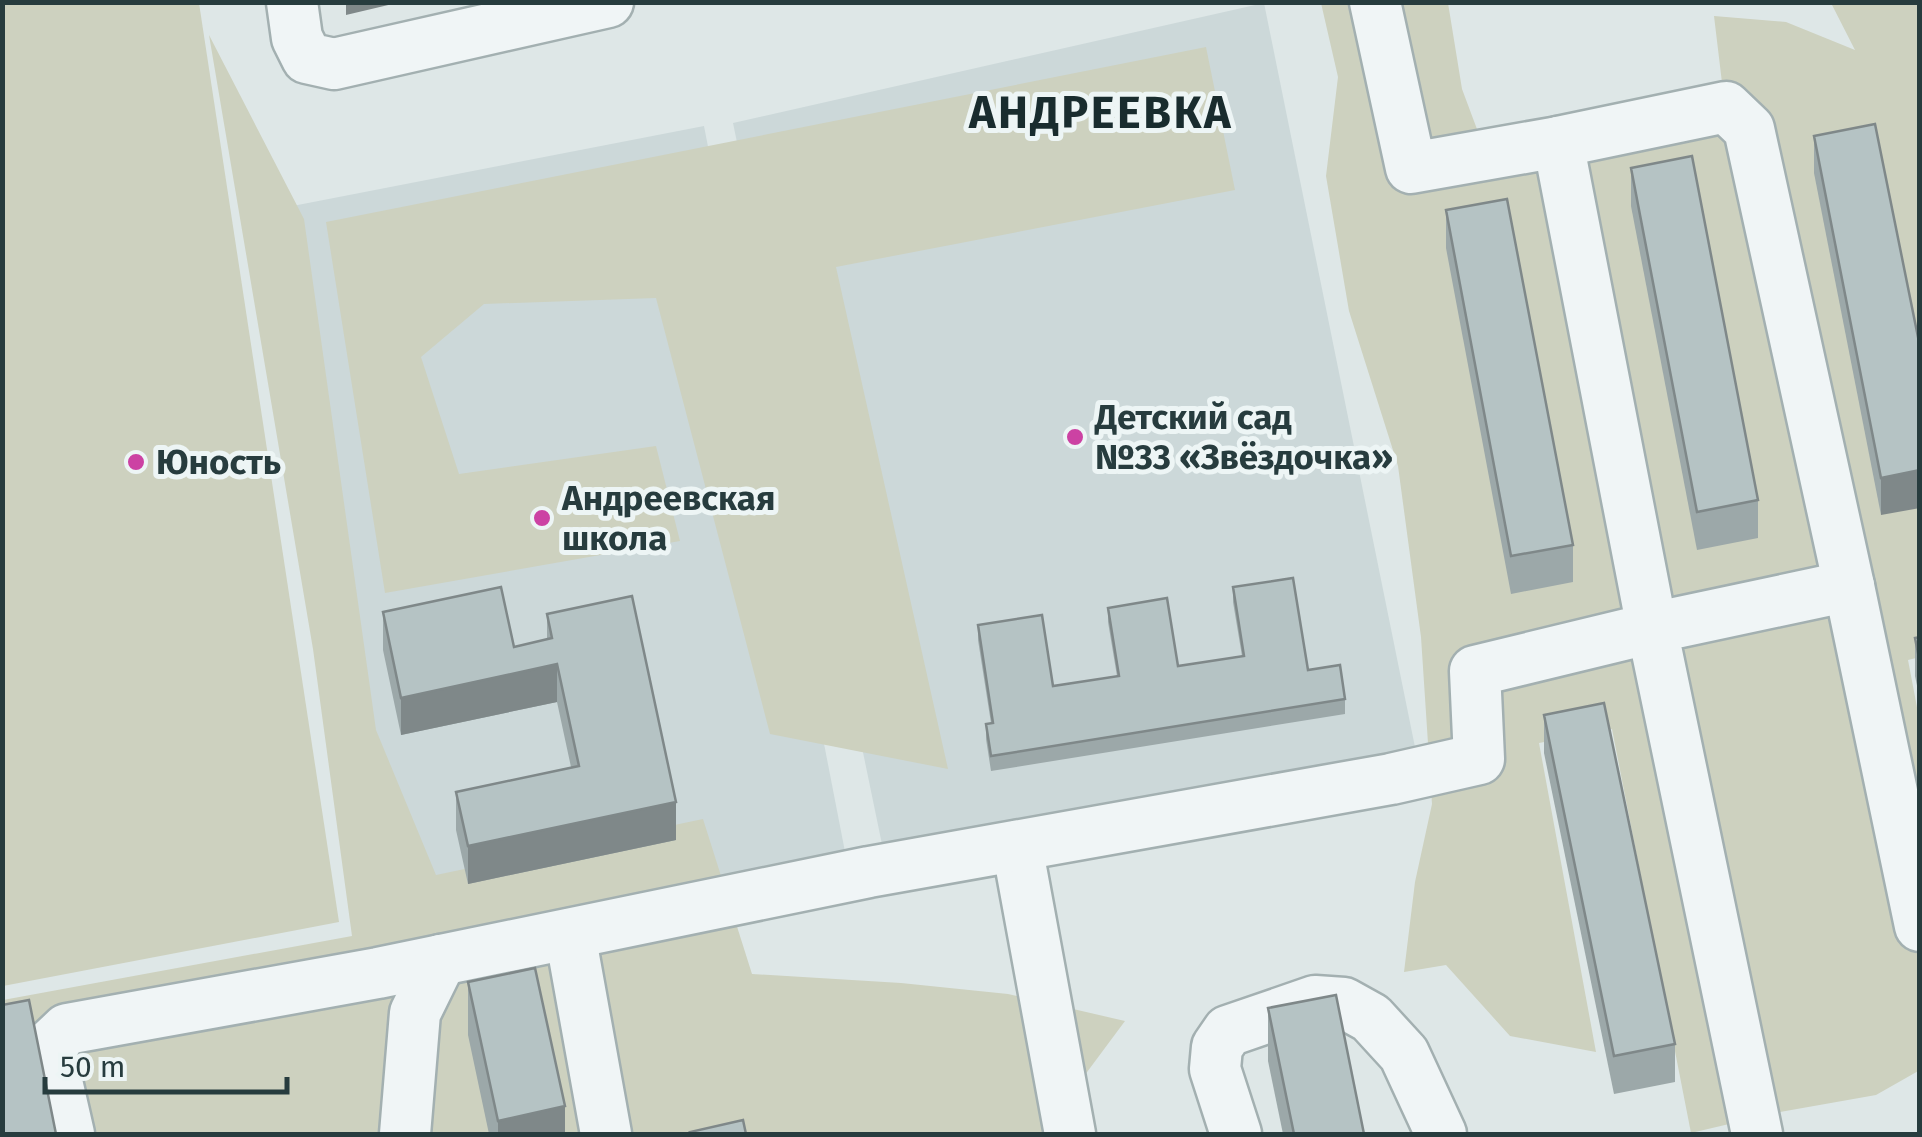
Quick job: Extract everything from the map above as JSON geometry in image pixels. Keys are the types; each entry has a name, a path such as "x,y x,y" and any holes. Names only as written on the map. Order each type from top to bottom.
{"lane":[{"path":"292,2 297,38 307,58 334,64 608,2"},
{"path":"1375,2 1411,168 1726,107 1749,129 1920,926"},
{"path":"1558,142 1652,628 1757,1134"},
{"path":"69,1134 48,1046 67,1029 442,960 869,872 1392,779 1479,759 1475,671 1849,586"},
{"path":"1017,846 1070,1134"},
{"path":"570,934 606,1134"},
{"path":"405,1134 415,1013 442,960"},
{"path":"1236,1134 1216,1069 1217,1047 1228,1031 1315,1001 1344,1003 1372,1018 1404,1054 1442,1134"}],"shaded area":[{"name":"Детский сад №33 «Звёздочка»","path":"1264,3 1416,752 884,854 733,123"},
{"name":"Андреевская школа","path":"704,126 847,862 389,951 246,215"}],"green space":[{"name":"Юность","path":"2,3 199,3 339,922 3,986"},
{"path":"1321,3 1448,3 1462,89 1493,172 1723,91 1714,16 1786,22 1855,50 1831,3 1919,3 1920,657 1908,660 1920,723 1920,1070 1876,1095 1691,1133 1612,729 1539,743 1596,1052 1510,1036 1446,965 1404,972 1415,882 1432,804 1421,637 1398,466 1349,311 1326,176 1338,77"},
{"path":"209,35 304,219 376,730 436,875 703,819 752,974 1008,994 1125,1021 1070,1095 1085,1134 3,1134 3,1000 352,936 313,649"},
{"path":"1206,47 1235,190 836,267 948,769 770,734 656,298 484,304 421,357 459,474 656,446 680,541 385,593 326,222"}],"building":[{"path":"1875,124 1920,347 1920,470 1881,478 1814,136"},
{"path":"1692,156 1758,500 1697,512 1631,168"},
{"path":"1507,199 1573,545 1511,556 1446,210"},
{"path":"1293,578 1308,670 1340,665 1345,699 991,756 986,724 993,723 978,625 1042,615 1053,686 1119,676 1108,608 1167,598 1178,666 1244,656 1233,587"},
{"path":"501,587 514,647 552,638 547,614 632,596 676,802 468,846 456,792 579,766 557,664 401,698 383,612"},
{"path":"1920,637 1920,663 1915,638"},
{"path":"1604,703 1675,1044 1614,1056 1544,715"},
{"path":"535,968 565,1106 498,1121 468,982"},
{"path":"1336,995 1364,1134 1294,1134 1268,1008"},
{"path":"29,1000 56,1134 2,1134 2,1005"},
{"path":"743,1120 746,1134 690,1132"}],"place":[{"name":"Детский сад №33 «Звёздочка»","path":"1075,437"},
{"name":"Юность","path":"136,462"},
{"name":"Андреевская школа","path":"542,518"}],"district":[{"name":"АНДРЕЕВКА","path":"1101,112"}]}
